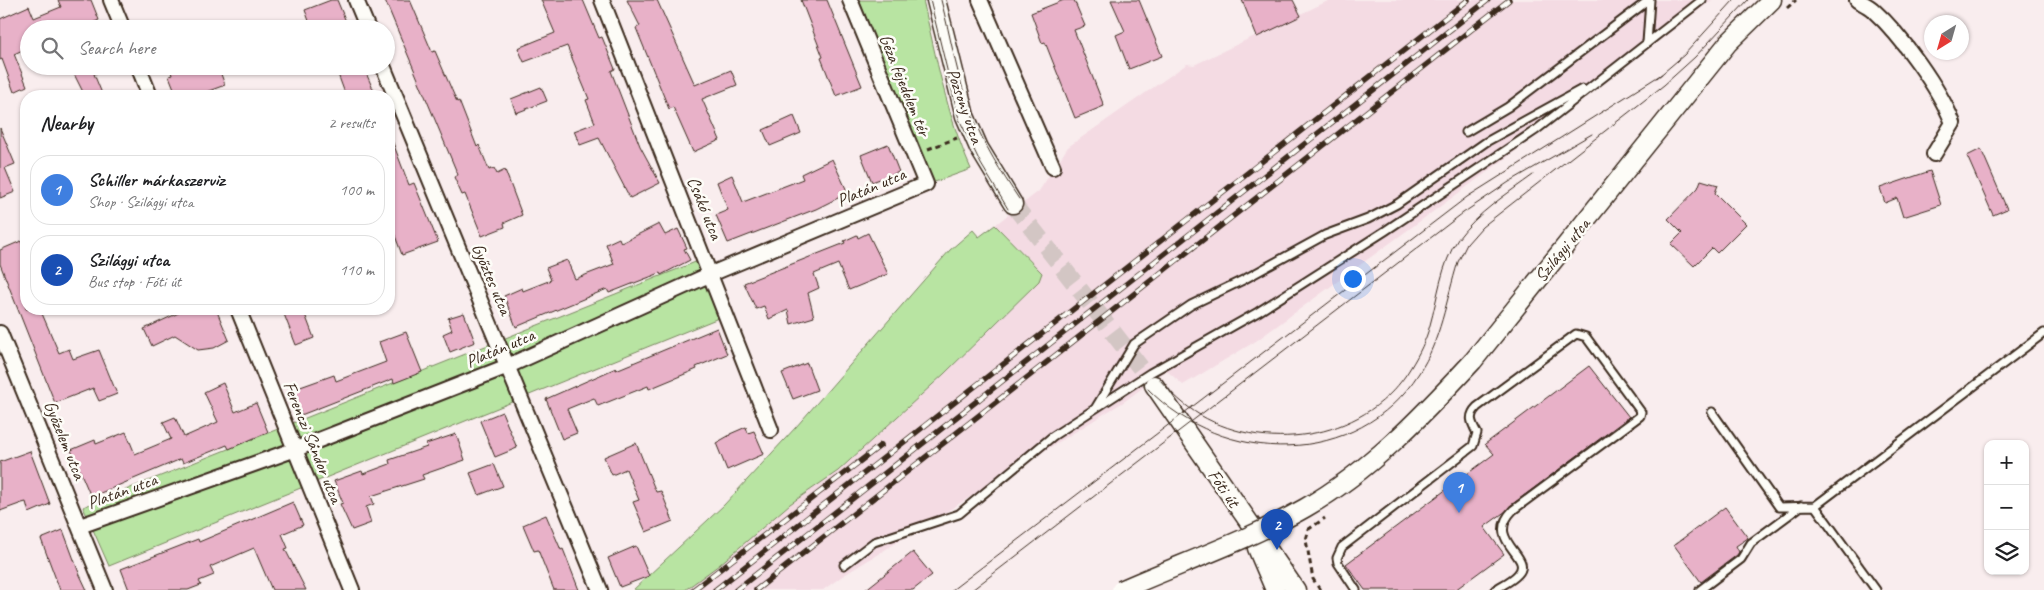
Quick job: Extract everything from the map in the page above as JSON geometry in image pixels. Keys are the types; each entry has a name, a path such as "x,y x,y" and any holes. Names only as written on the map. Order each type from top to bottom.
{"street":[{"path":"111,0 119,20"},
{"path":"356,0 364,20"},
{"name":"Csákó utca","path":"602,0 771,430"},
{"name":"Géza fejedelem tér","path":"850,0 926,184"},
{"name":"Pozsony utca","path":"936,0 956,83 972,132 987,162 1013,204"},
{"path":"980,0 1053,167"},
{"name":"Szilágyi utca","path":"1121,590 1267,528 1306,508 1334,490 1413,425 1473,361 1728,43 1772,0"},
{"path":"1857,0 1873,9 1895,34 1914,58 1947,108 1953,123 1934,154"},
{"path":"142,75 148,90"},
{"name":"Győztes utca","path":"388,75 394,90"},
{"name":"Győztes utca","path":"395,93 600,590"},
{"name":"Platán utca","path":"80,526 296,449 508,366 711,274 926,184"},
{"name":"Ferenczi Sándor utca","path":"240,315 352,590"},
{"name":"Győzelem utca","path":"0,332 105,590"},
{"name":"Fóti út","path":"1154,385 1296,590"},
{"path":"1240,511 1275,590"}],"lane":[{"path":"1647,43 1650,0"},
{"path":"1466,132 1508,107 1650,0"},
{"path":"844,565 874,542 959,514 1053,436 1150,373 1258,312 1536,130 1702,0"},
{"path":"1094,410 1134,344 1191,305 1243,280 1325,235 1375,216 1397,204 1486,142 1602,78"},
{"path":"1712,412 1778,507 1815,506 2044,333"},
{"path":"1356,590 1338,563 1337,558 1342,547 1473,446 1477,433 1470,420 1471,413 1477,407 1576,334 1582,335 1592,345 1641,412 1640,416 1512,510 1506,517 1502,523 1503,533 1521,562 1521,569 1518,574 1496,590"},
{"path":"1700,590 1741,559 1751,543 1801,506"},
{"path":"1815,506 1876,590"}],"path":[{"path":"914,154 972,132"}],"shaded area":[{"path":"1330,0 1712,0 1505,159 1256,341 1183,385 1166,370 1125,401 823,590 685,590 719,565 790,504 838,471 944,374 1039,281 1042,273 995,225 1039,191 1068,147 1187,64 1194,65"}],"green space":[{"path":"859,0 923,0 949,107 971,169 932,183"},
{"path":"995,225 1042,273 1039,281 944,374 838,471 790,504 719,565 685,590 633,590 724,505 796,427 950,250 973,230 979,237"},
{"path":"698,261 721,317 109,566 83,507"}],"building":[{"path":"58,0 91,0 99,20 20,20 20,51 14,54 20,69 20,75 23,75 27,86 14,92 2,59 0,60 0,19 29,6 34,18 61,7"},
{"path":"331,0 337,0 345,20 309,20 305,10"},
{"path":"385,0 410,0 432,52 435,51 489,170 494,168 497,174 505,170 522,215 504,223 505,227 482,236 465,194 462,195 454,177 458,175 395,20"},
{"path":"541,0 583,0 599,38 602,37 615,69 611,71 640,146 660,183 630,198 599,138 580,145 574,131 595,123 586,100 589,99 567,46 524,62 518,48 555,33"},
{"path":"627,0 657,0 695,85 731,70 737,85 702,99 720,140 693,152 673,107 669,109 636,28 640,26"},
{"path":"801,0 827,0 862,86 836,96"},
{"path":"1064,0 1074,0 1085,26 1074,30 1104,106 1075,118 1045,42 1042,43 1031,13"},
{"path":"1111,0 1139,0 1162,56 1129,69 1116,35 1125,31"},
{"path":"1242,0 1293,0 1301,16 1257,37"},
{"path":"74,75 94,75 101,90 82,90"},
{"path":"221,75 225,85 211,90 175,90 169,76"},
{"path":"338,75 367,75 373,90 344,90"},
{"path":"541,87 547,101 516,113 511,99"},
{"path":"794,116 801,133 770,146 763,130"},
{"path":"0,128 15,164 5,168 15,192 0,198"},
{"path":"888,144 899,172 872,182 861,155"},
{"path":"395,148 409,185 414,183 438,242 402,255 395,236"},
{"path":"1981,149 2007,209 1993,215 1967,156"},
{"path":"832,159 848,193 816,209 728,243 716,215 728,210 717,182 732,175 743,202 803,179 801,174"},
{"path":"1930,171 1941,205 1903,217 1897,198 1885,203 1880,188"},
{"path":"1701,180 1718,185 1715,193 1746,224 1717,253 1712,248 1694,266 1671,244 1682,233 1668,219 1698,188"},
{"path":"659,224 665,235 678,229 687,248 684,249 690,260 661,275 660,273 609,293 607,289 516,327 504,296 522,288 523,291 551,280 546,268 567,260 575,279 614,264 606,244 619,238 621,243"},
{"path":"868,233 888,274 849,290 838,264 814,274 819,288 808,293 814,317 791,324 788,310 769,319 764,306 756,309 744,283 845,243 844,241 857,235 858,238"},
{"path":"20,241 20,315 0,264 0,250"},
{"path":"464,313 475,342 450,352 443,334 452,330 448,318"},
{"path":"20,315 43,315 59,353 69,349 73,359 99,350 117,394 99,401 93,388 55,403"},
{"path":"174,315 219,315 229,340 214,348 198,350 175,335 152,346 144,329"},
{"path":"284,315 305,315 314,338 296,345"},
{"path":"717,328 727,354 649,389 648,386 598,406 594,398 567,409 577,433 562,439 546,399 616,368 616,370"},
{"path":"406,332 422,372 394,383 393,379 301,415 292,390 334,375 336,381 386,362 379,342"},
{"path":"807,363 817,390 793,399 782,373"},
{"path":"1589,366 1629,417 1484,527 1504,554 1455,590 1365,590 1346,564 1494,454 1485,444"},
{"path":"223,383 235,412 256,403 268,432 229,449 227,445 183,463 181,459 91,497 71,450 95,440 96,444 126,432 135,454 171,439 163,422 175,417 184,437 218,422 204,392"},
{"path":"502,412 517,448 495,457 480,421"},
{"path":"746,427 748,433 754,431 764,454 727,470 716,443"},
{"path":"456,434 465,460 422,475 424,479 371,496 374,504 366,507 371,523 352,530 340,504 343,503 334,481 362,471 363,474 390,464 389,460 427,447 426,444"},
{"path":"636,443 656,492 661,491 673,521 646,532 633,502 639,500 626,469 612,475 604,457"},
{"path":"30,451 50,504 29,513 26,502 0,511 0,462"},
{"path":"494,464 503,486 479,495 470,473"},
{"path":"293,502 303,525 282,534 288,548 285,549 306,590 272,590 254,548 210,567 214,575 199,581 201,585 188,590 129,590 121,569 198,539 199,542"},
{"path":"1725,507 1748,538 1736,546 1739,552 1737,555 1701,582 1674,545"},
{"path":"546,515 561,550 563,549 579,590 554,590 538,550 534,551 523,525"},
{"path":"63,530 87,590 60,590 41,539"},
{"path":"636,546 649,576 620,587 608,558"},
{"path":"913,552 932,575 913,590 865,590"}],"tunnel":[{"path":"1013,204 1154,385"}],"tram line":[{"path":"930,0 959,119 981,164 1008,209"},
{"path":"941,0 958,73 972,115 993,158 1019,199"},
{"path":"1657,78 1684,55 1734,0"},
{"path":"1148,389 1179,414 1213,432 1251,443 1289,446 1326,441 1361,427 1393,404 1419,373 1427,360 1438,333 1458,262 1467,244 1482,227 1664,85 1695,57 1748,0"},
{"path":"952,590 1467,197 1662,74"},
{"path":"972,590 1463,213 1509,182 1592,134"},
{"path":"1160,380 1189,408 1200,415 1227,428 1257,435 1287,436 1316,433 1345,424 1371,410 1393,391 1411,367 1419,352 1428,331 1444,270 1458,239 1483,212 1533,175"}],"railway":[{"path":"715,590 1468,0"},
{"path":"736,590 1488,0"},
{"path":"756,590 1509,0"},
{"path":"693,590 881,445"}],"place":[{"name":"Schiller márkaszerviz","path":"1459,513"},
{"name":"Szilágyi utca","path":"1277,550"}]}
